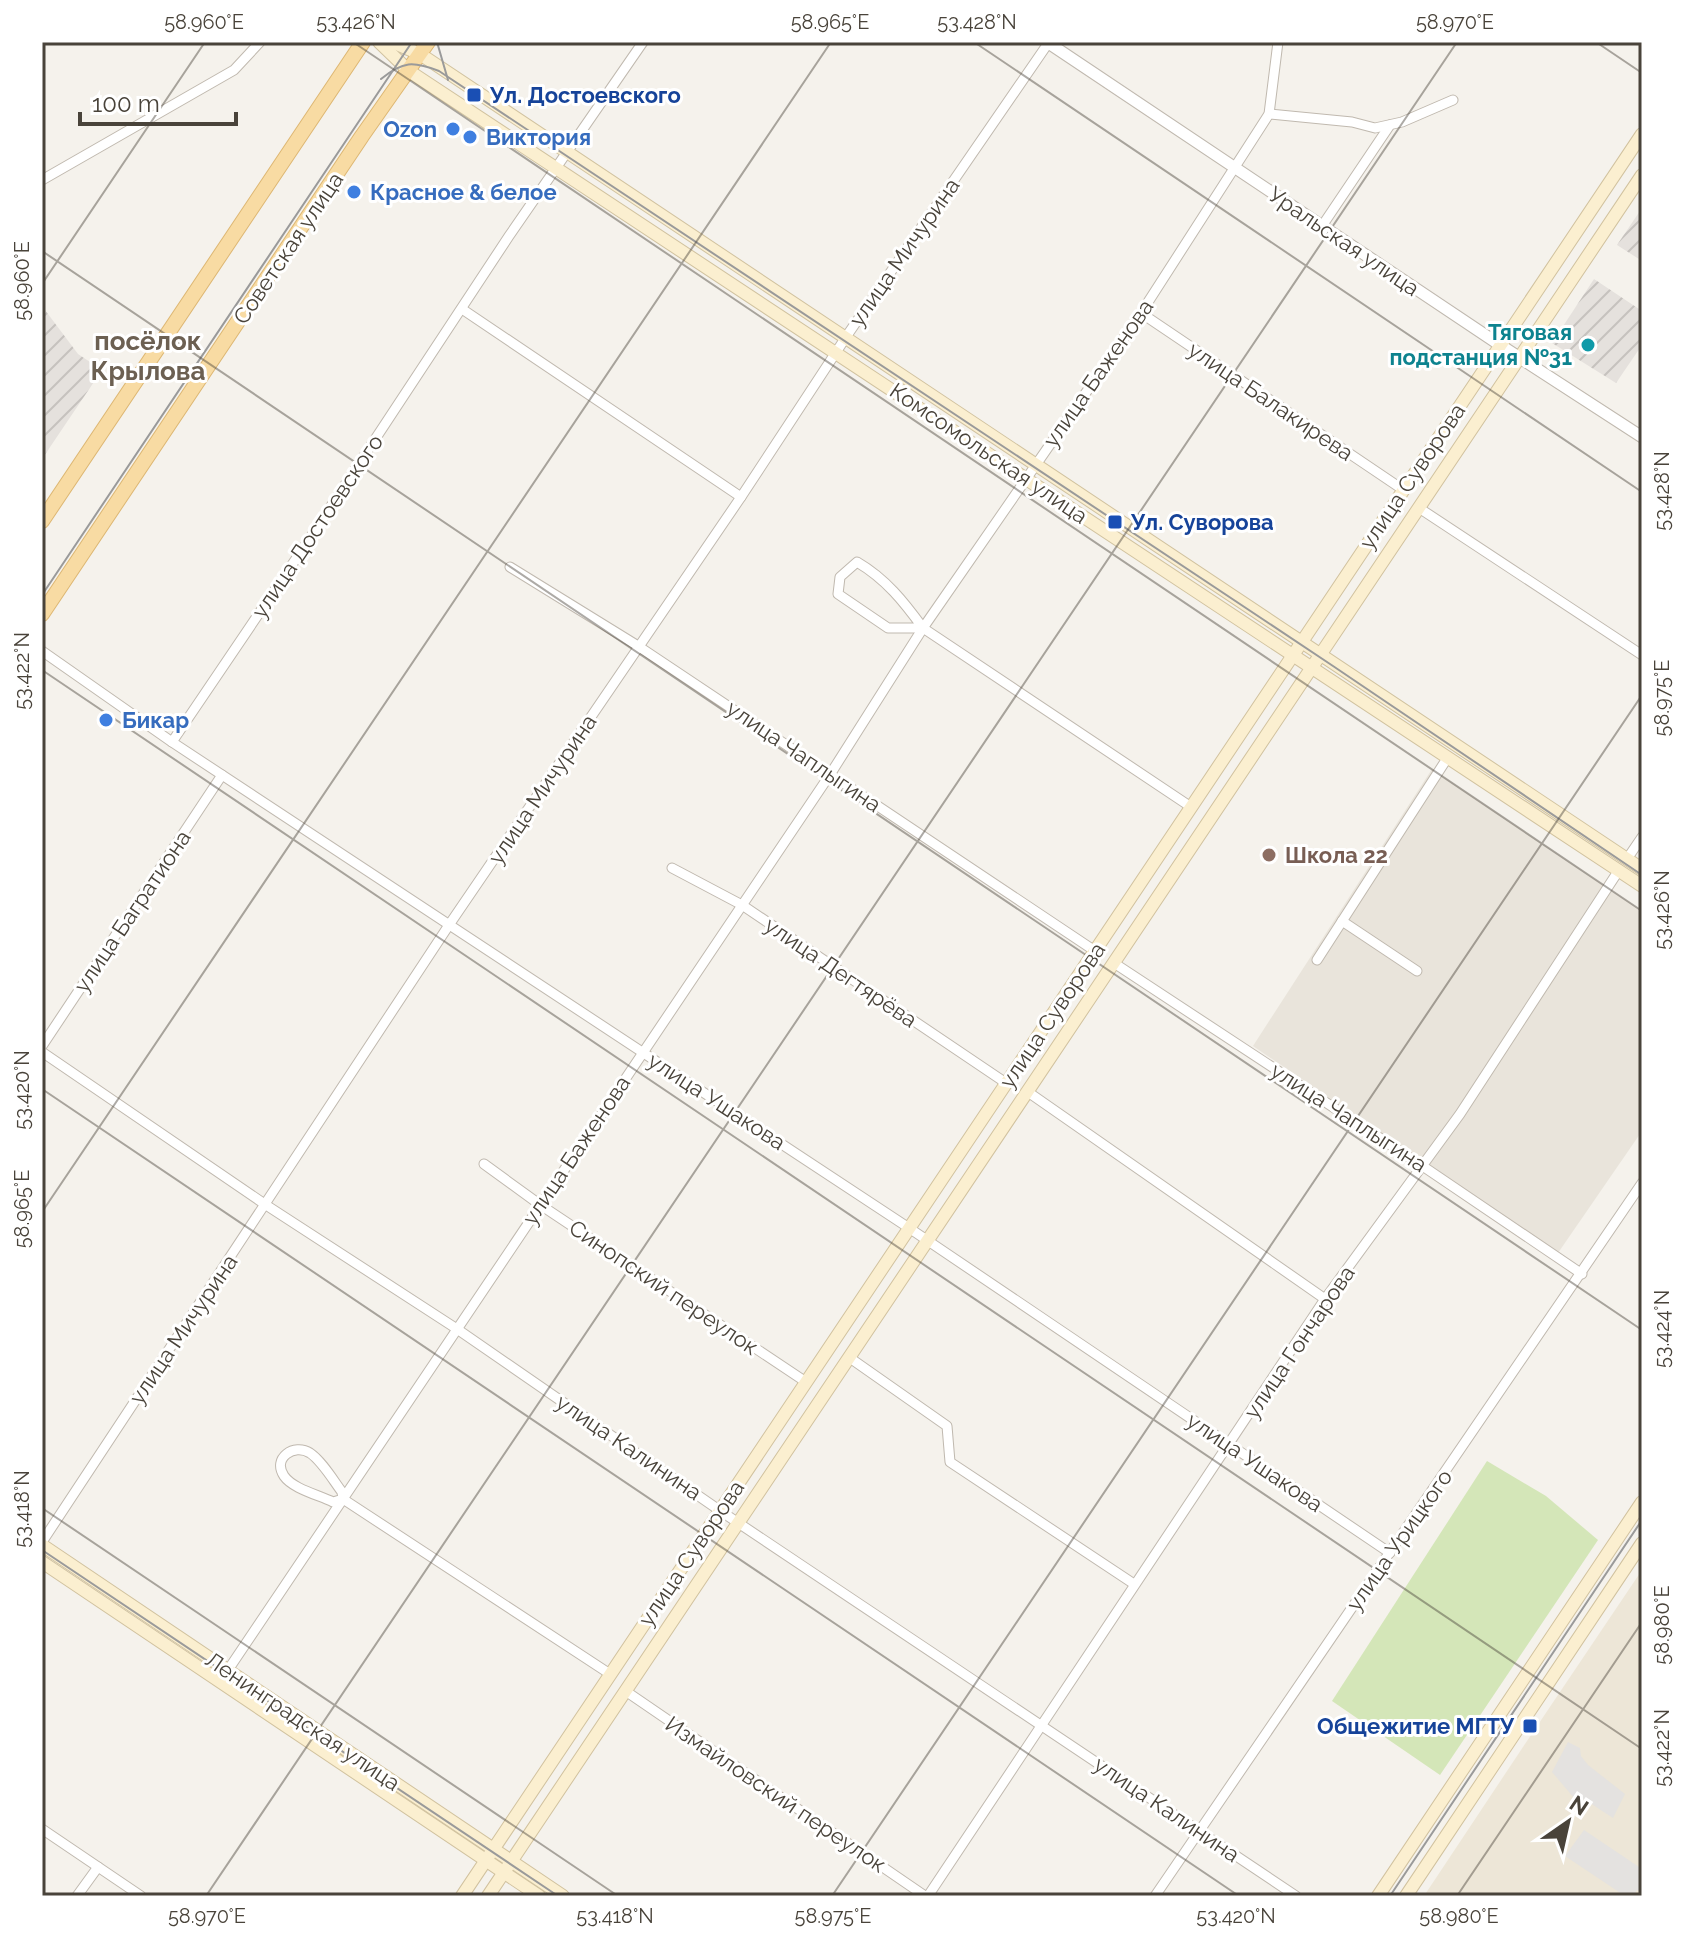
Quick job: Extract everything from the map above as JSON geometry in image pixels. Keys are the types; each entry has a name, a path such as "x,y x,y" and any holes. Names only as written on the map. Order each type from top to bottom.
{"main road":[{"path":"42,521 363,42"},
{"name":"Комсомольская улица","path":"379,42 409,71 1642,886"},
{"name":"Комсомольская улица","path":"392,42 424,48 568,153 1642,869"},
{"name":"Советская улица","path":"42,614 424,48"},
{"name":"улица Суворова","path":"462,1896 1642,134"},
{"name":"улица Суворова","path":"488,1896 1642,175"},
{"path":"1378,1896 1642,1502"},
{"name":"Ленинградская улица","path":"42,1543 490,1854 539,1896"},
{"path":"1406,1896 1642,1543"},
{"name":"Ленинградская улица","path":"42,1562 490,1854"},
{"name":"Ленинградская улица","path":"508,1867 563,1896"}],"street":[{"path":"42,180 234,70 260,42"},
{"name":"улица Достоевского","path":"172,742 555,167 568,153 643,42"},
{"name":"Уральская улица","path":"1048,42 1642,437"},
{"name":"улица Мичурина","path":"42,1543 449,925 1048,42"},
{"name":"улица Баженова","path":"228,1670 831,773 923,628 1141,313 1236,168 1269,114 1278,42"},
{"path":"1269,114 1352,122 1375,128 1453,100"},
{"path":"1322,226 1390,125"},
{"path":"462,309 741,497"},
{"name":"улица Балакирева","path":"1141,313 1402,489"},
{"path":"1419,508 1642,655"},
{"path":"923,628 888,628 838,594 840,577 857,562 878,574 923,628 1191,807"},
{"name":"улица Чаплыгина","path":"510,567 638,646 1095,951"},
{"name":"улица Ушакова","path":"42,651 172,742 928,1240 1390,1553"},
{"path":"1317,960 1448,757"},
{"name":"улица Багратиона","path":"42,1049 222,775"},
{"path":"1627,859 1642,837"},
{"name":"улица Дегтярёва","path":"672,868 742,905 1006,1083"},
{"name":"улица Гончарова","path":"927,1896 1325,1299 1424,1167 1619,870"},
{"path":"1342,921 1417,971"},
{"name":"улица Чаплыгина","path":"1114,963 1582,1274"},
{"name":"улица Калинина","path":"42,1049 266,1205 457,1329 719,1510 1296,1896"},
{"path":"1028,1092 1325,1299"},
{"name":"Синопский переулок","path":"484,1164 806,1382"},
{"name":"улица Урицкого","path":"1155,1896 1642,1183"},
{"path":"850,1358 947,1426 950,1462 1134,1584"},
{"path":"343,1499 333,1502 291,1482 282,1474 283,1455 302,1449 312,1454 342,1492 343,1499 610,1674"},
{"name":"Измайловский переулок","path":"627,1692 927,1896"},
{"path":"42,1829 141,1896"},
{"path":"77,1896 98,1867"}],"shaded area":[{"path":"1642,208 1642,261 1617,245"},
{"path":"1594,279 1642,311 1642,345 1616,383 1552,343"},
{"path":"42,306 78,354 102,370 42,459"},
{"path":"1432,769 1642,911 1642,1131 1558,1253 1253,1046"},
{"path":"1642,1570 1642,1896 1424,1896 1523,1747"},
{"path":"1568,1742 1580,1748 1581,1756 1588,1765 1625,1794 1613,1818 1584,1799 1580,1805 1552,1772"},
{"path":"1584,1830 1642,1869 1642,1894 1637,1890 1633,1896 1625,1896 1565,1856"}],"green space":[{"path":"1487,1461 1546,1496 1598,1540 1440,1775 1332,1701"}],"tram line":[{"path":"42,595 412,42"},
{"path":"437,42 448,80"},
{"path":"381,79 408,64 439,71 1642,875"},
{"path":"1390,1896 1642,1520"},
{"path":"42,1550 558,1896"}],"place":[{"name":"Ул. Достоевского","path":"474,95"},
{"name":"Ozon","path":"453,129"},
{"name":"Виктория","path":"470,137"},
{"name":"Красное & белое","path":"354,192"},
{"name":"Тяговая подстанция №31","path":"1588,345"},
{"name":"Ул. Суворова","path":"1115,522"},
{"name":"Бикар","path":"106,720"},
{"name":"Школа 22","path":"1269,855"},
{"name":"Общежитие МГТУ","path":"1530,1726"}],"district":[{"name":"посёлок Крылова","path":"148,356"}]}
